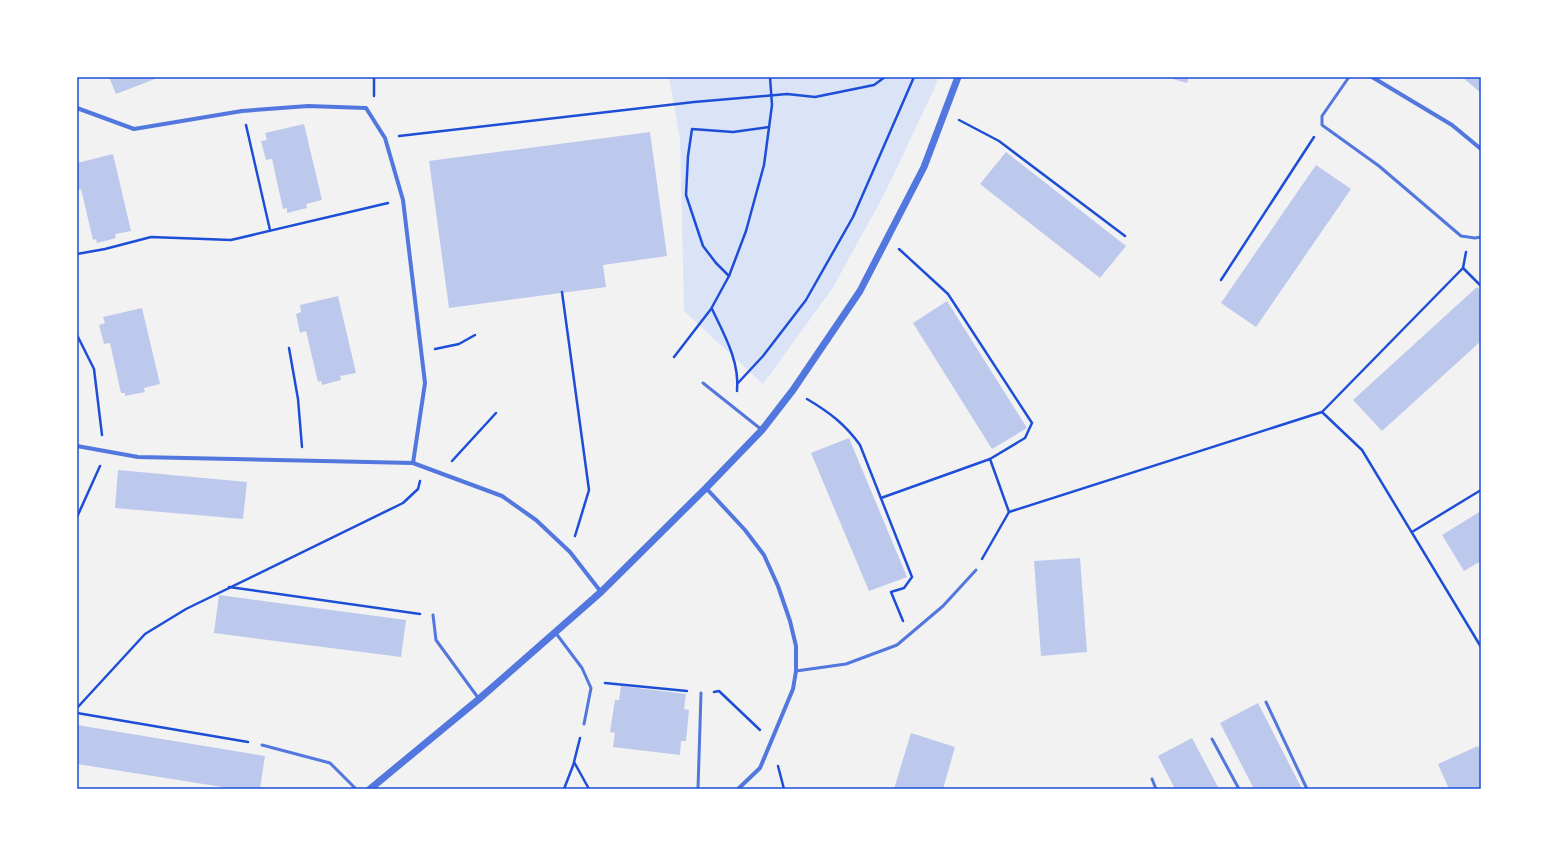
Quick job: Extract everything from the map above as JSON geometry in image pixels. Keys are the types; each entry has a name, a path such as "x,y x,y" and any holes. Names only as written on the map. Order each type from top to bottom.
{"street":[{"path":"370,789 479,698 601,592 762,430 794,390 860,291 924,167 958,77"},
{"path":"1372,77 1452,125 1481,150"},
{"path":"77,108 134,129 242,111 308,106 366,108 384,138 403,200 425,383 413,463"},
{"path":"77,446 138,457 413,463 502,496 536,520 570,552 601,592"},
{"path":"706,488 745,530 764,555 778,586 790,621 796,646 796,671 793,689 760,768 738,789"}],"lane":[{"path":"1349,77 1322,116 1322,125 1379,166 1461,236 1469,238 1481,237"},
{"path":"703,383 762,430"},
{"path":"796,671 846,664 897,645 943,606 976,570"},
{"path":"433,615 436,640 479,698"},
{"path":"555,632 582,668 591,688 584,724"},
{"path":"698,789 701,692"},
{"path":"1266,702 1307,789"},
{"path":"1212,739 1239,789"},
{"path":"262,745 330,763 356,789"},
{"path":"1152,779 1156,789"}],"path":[{"path":"674,357 711,309 729,276 746,231 763,175 772,105 770,77"},
{"path":"384,138 694,102 787,94 815,97 874,85 885,77"},
{"path":"738,383 763,356 806,300 852,217 914,77"},
{"path":"242,111 270,230"},
{"path":"945,112 999,141 1125,236"},
{"path":"1221,280 1322,125"},
{"path":"729,276 703,246 686,195 688,156 692,128 733,132 769,127"},
{"path":"77,254 105,249 151,236 231,240 403,200"},
{"path":"881,498 990,459 1026,438 1032,423 948,294 888,238"},
{"path":"976,570 1009,512 1322,412 1463,268 1469,238"},
{"path":"1463,268 1481,286"},
{"path":"562,292 589,490 576,534"},
{"path":"711,309 730,346 738,383 736,410"},
{"path":"77,335 94,369 100,426 106,452 77,517"},
{"path":"421,351 459,344 475,335"},
{"path":"289,348 298,399 303,445 301,461"},
{"path":"794,390 832,414 851,432 860,445 912,578 904,588 891,592 908,635"},
{"path":"1322,412 1362,450 1481,647"},
{"path":"440,474 496,413"},
{"path":"990,459 1009,512"},
{"path":"77,708 145,634 186,608 403,504 418,489 424,467"},
{"path":"1412,532 1481,490"},
{"path":"228,587 433,615"},
{"path":"588,682 701,692 719,692 771,741"},
{"path":"77,713 262,745"},
{"path":"564,789 574,762 584,724"},
{"path":"574,762 589,789"}],"shaded area":[{"path":"669,77 938,77 936,85 884,195 832,289 763,384 684,311 680,139"}],"building":[{"path":"109,77 160,77 116,94"},
{"path":"1166,77 1189,77 1187,83"},
{"path":"1462,77 1481,77 1481,93"},
{"path":"304,124 322,200 306,204 307,208 287,213 287,208 283,209 272,159 266,160 261,141 267,140 265,133"},
{"path":"650,132 667,256 603,265 606,287 449,308 429,161"},
{"path":"1006,152 1126,246 1100,278 980,184"},
{"path":"113,154 131,231 115,234 116,238 97,243 96,239 93,240 81,189 77,190 77,163"},
{"path":"1316,165 1351,189 1256,327 1221,303"},
{"path":"1477,287 1481,291 1481,341 1382,431 1353,400"},
{"path":"338,296 356,373 340,376 341,380 322,385 321,381 318,382 306,331 300,333 296,314 301,312 300,305"},
{"path":"947,301 1027,428 992,449 913,323"},
{"path":"142,308 160,384 144,388 145,392 125,396 125,393 121,393 110,343 104,344 99,325 105,323 103,317"},
{"path":"849,438 907,577 869,591 811,453"},
{"path":"118,470 247,482 243,519 115,508"},
{"path":"1481,511 1481,561 1464,571 1442,535"},
{"path":"1080,558 1087,652 1041,656 1034,561"},
{"path":"219,595 406,620 401,657 214,633"},
{"path":"621,686 686,694 684,709 689,710 686,741 681,741 680,755 613,747 615,733 610,732 615,700 619,700"},
{"path":"1258,703 1302,789 1254,789 1220,723"},
{"path":"77,725 265,756 260,789 235,789 77,764"},
{"path":"911,733 955,747 943,789 894,789"},
{"path":"1192,738 1219,789 1175,789 1158,756"},
{"path":"1478,746 1481,752 1481,789 1449,789 1438,764"}]}
